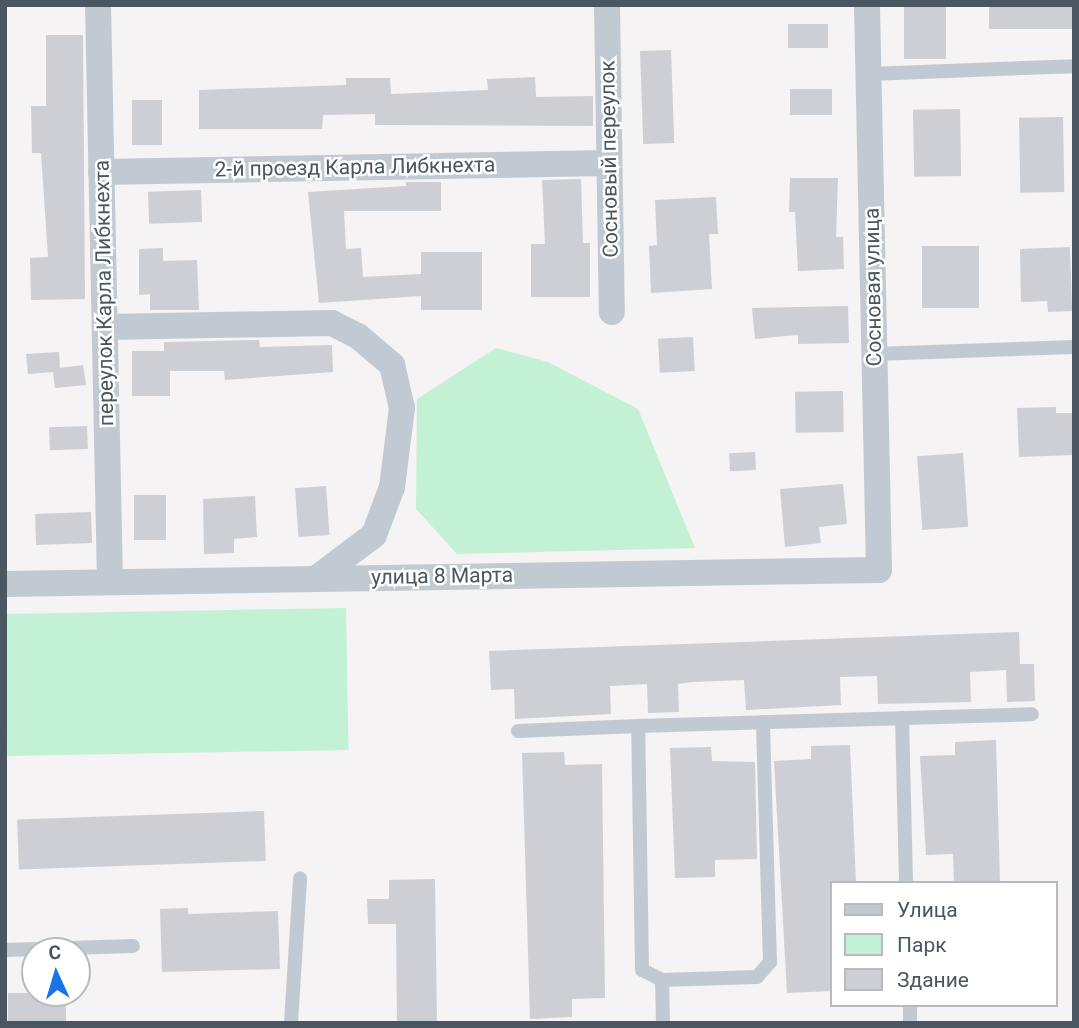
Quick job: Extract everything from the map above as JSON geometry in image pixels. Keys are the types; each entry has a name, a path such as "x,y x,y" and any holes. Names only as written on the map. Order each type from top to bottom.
{"street":[{"name":"переулок Карла Либкнехта","path":"98,5 110,582"},
{"name":"Сосновый переулок","path":"607,5 612,312"},
{"name":"Сосновая улица","path":"867,5 879,570"},
{"name":"2-й проезд Карла Либкнехта","path":"102,172 609,163"},
{"path":"105,327 332,323 358,336 392,365 402,408 392,488 374,535 317,578"},
{"name":"улица 8 Марта","path":"5,584 879,570"}],"lane":[{"path":"869,74 1074,66"},
{"path":"874,355 1074,347"},
{"path":"519,731 1032,714"},
{"path":"902,718 906,881"},
{"path":"638,726 642,970 662,979 757,977 770,962 764,722"},
{"path":"291,1023 300,878"},
{"path":"5,950 133,946"},
{"path":"662,979 663,1023"}],"green space":[{"path":"496,348 548,362 638,409 695,548 457,554 416,509 417,399"},
{"path":"346,608 348,750 8,756 5,614"}],"building":[{"path":"904,5 946,5 946,59 904,59"},
{"path":"989,5 1074,5 1074,29 989,29"},
{"path":"788,24 828,24 828,48 788,48"},
{"path":"46,35 83,35 85,299 31,300 30,258 48,257 41,153 32,153 31,106 46,106"},
{"path":"671,50 674,143 643,144 640,51"},
{"path":"535,77 536,97 593,96 593,126 375,125 375,114 323,115 322,129 199,129 199,90 346,85 346,78 390,78 391,94 488,90 487,79"},
{"path":"790,89 832,89 832,115 790,115"},
{"path":"132,100 162,100 162,145 132,145"},
{"path":"960,109 961,176 914,177 913,110"},
{"path":"1063,117 1064,192 1020,193 1019,118"},
{"path":"790,178 838,178 836,237 843,237 844,269 798,271 795,212 789,212"},
{"path":"581,179 583,243 590,243 590,297 531,297 531,244 545,244 542,180"},
{"path":"406,182 441,182 441,211 344,211 346,249 361,248 363,277 421,274 421,252 482,252 482,310 421,310 421,296 319,303 308,192 406,186"},
{"path":"201,190 202,222 149,224 148,192"},
{"path":"716,197 718,234 709,234 712,289 651,293 649,246 657,245 655,200"},
{"path":"922,246 979,246 979,308 922,308"},
{"path":"1070,247 1072,311 1048,312 1047,301 1021,302 1020,249"},
{"path":"163,248 163,261 197,260 199,310 150,310 150,294 139,295 139,249"},
{"path":"848,306 849,343 798,344 798,335 755,339 752,308"},
{"path":"693,337 695,371 660,373 658,339"},
{"path":"259,340 260,347 332,345 333,372 225,380 224,371 170,371 170,396 132,396 132,351 164,351 164,342"},
{"path":"59,352 60,368 83,365 86,385 55,388 53,372 28,374 26,354"},
{"path":"843,391 844,432 796,433 795,392"},
{"path":"1056,407 1056,413 1074,413 1074,455 1019,457 1017,408"},
{"path":"87,426 88,449 50,450 49,427"},
{"path":"755,452 756,470 730,471 729,453"},
{"path":"963,453 968,527 922,530 917,456"},
{"path":"843,484 847,524 819,527 821,543 785,547 780,489"},
{"path":"326,486 329,535 298,537 295,488"},
{"path":"134,495 166,495 166,540 134,540"},
{"path":"255,496 257,537 234,539 234,553 204,554 203,499"},
{"path":"91,512 92,543 36,545 35,514"},
{"path":"1019,632 1020,664 1034,664 1035,701 1007,702 1006,670 970,672 971,702 878,704 877,676 840,677 841,705 746,710 744,680 678,684 679,712 648,713 647,684 610,686 611,714 515,719 514,689 491,690 489,651"},
{"path":"996,740 1000,881 954,881 953,854 926,855 920,756 955,755 955,742"},
{"path":"850,745 856,881 830,881 830,991 787,993 774,761 811,759 811,746"},
{"path":"711,747 712,761 755,762 757,859 715,860 715,877 675,878 670,748"},
{"path":"564,752 565,765 602,764 605,998 572,999 572,1017 530,1019 522,753"},
{"path":"264,811 266,861 19,870 17,820"},
{"path":"435,879 437,1023 397,1023 396,924 368,924 367,899 389,899 389,880"},
{"path":"188,908 188,914 278,911 280,969 162,972 160,909"},
{"path":"8,993 21,993 21,1007 66,1007 66,1023 8,1023"}]}
